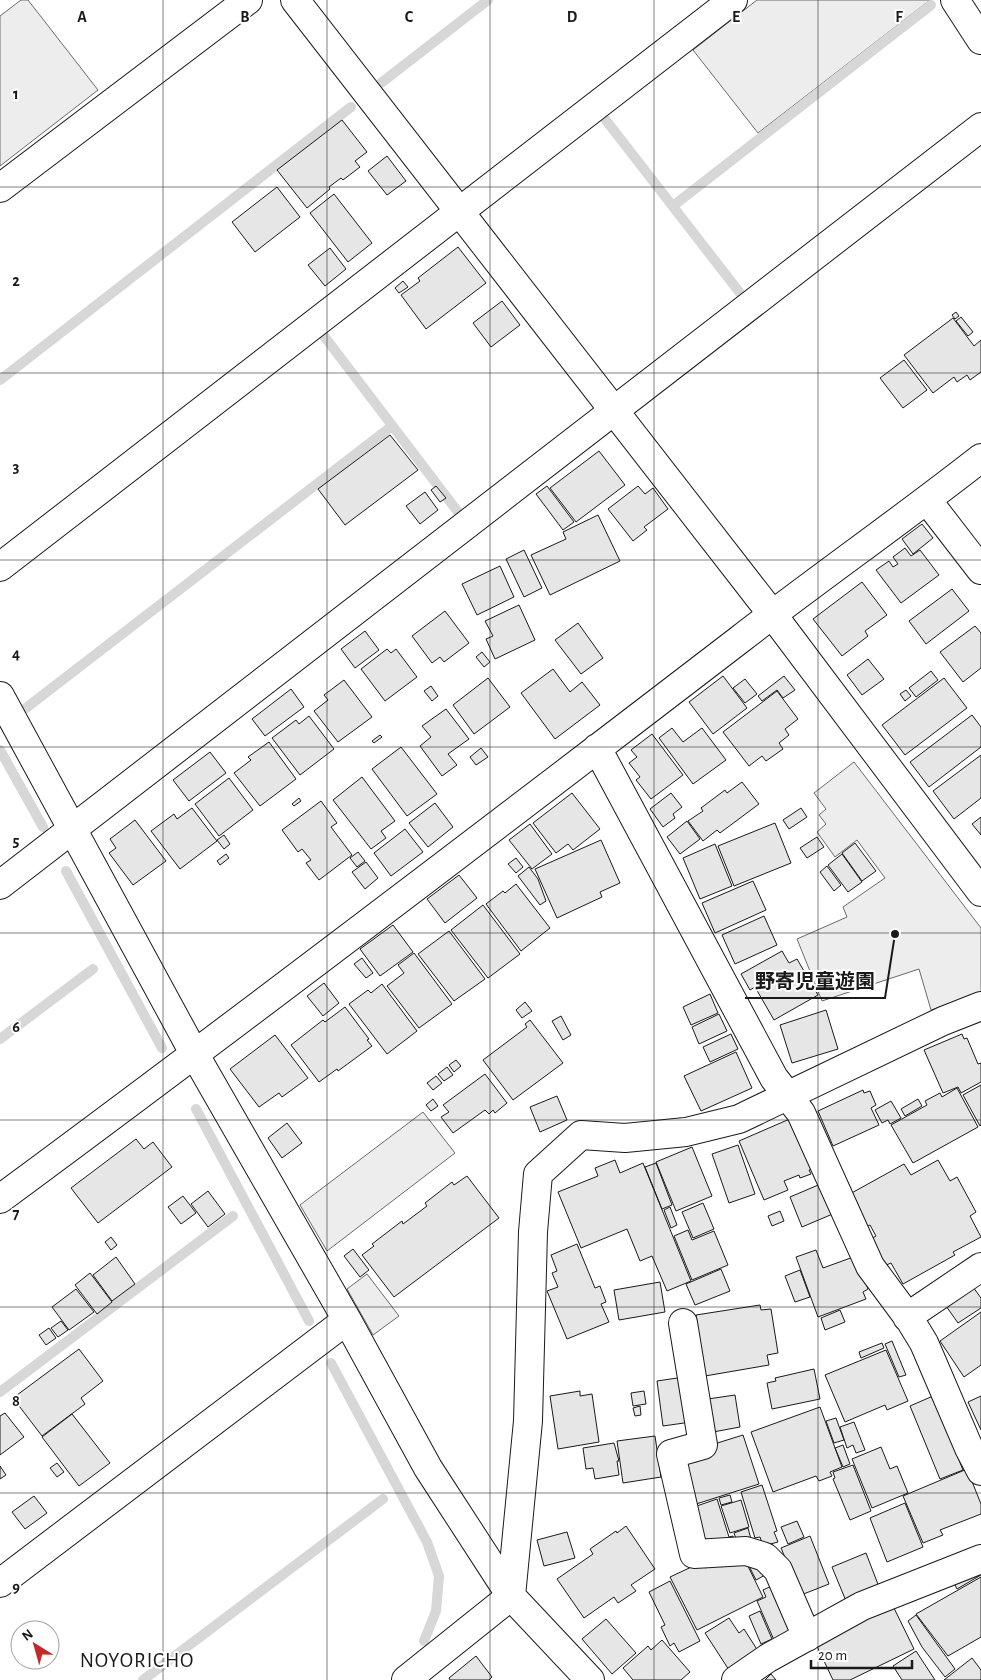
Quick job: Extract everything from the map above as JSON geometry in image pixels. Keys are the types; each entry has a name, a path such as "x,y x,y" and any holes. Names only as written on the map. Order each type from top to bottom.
{"street":[{"path":"0,188 248,0"},
{"path":"295,0 772,614 981,892"},
{"path":"0,568 733,0"},
{"path":"955,0 981,40"},
{"path":"0,885 981,127"},
{"path":"0,1198 195,1055 772,614 981,458"},
{"path":"927,500 981,570"},
{"path":"0,696 195,1055 428,1468 511,1596 590,1680"},
{"path":"597,748 774,1078 801,1113 870,1266 924,1343 969,1448 981,1471"},
{"path":"406,1680 511,1596 528,1421 533,1232 538,1174 581,1135 626,1138 686,1132 739,1118 943,1021 981,1006"},
{"path":"907,1317 981,1267"},
{"path":"0,1583 346,1320"},
{"path":"683,1323 703,1445 671,1454 694,1554 746,1551 765,1557 778,1570 806,1637"},
{"path":"736,1680 768,1658 862,1606 981,1559"}],"shaded area":[{"path":"21,0 28,0 98,90 0,166 0,16"},
{"path":"757,0 930,0 758,133 693,50"},
{"path":"854,762 981,928 981,993 931,1010 919,969 822,1001 797,939 847,917 843,907 885,878 857,840 835,857 817,832 826,824 819,815 826,809 814,793"},
{"path":"423,1112 455,1153 327,1251 300,1205"},
{"path":"367,1274 399,1316 373,1335 347,1289"}],"building":[{"path":"342,120 367,152 355,161 360,167 343,180 341,178 329,187 330,189 307,208 277,170"},
{"path":"387,156 406,181 387,195 368,171"},
{"path":"277,187 300,217 255,252 232,222"},
{"path":"334,194 372,243 348,262 310,213"},
{"path":"458,247 486,283 426,329 401,295 420,281 418,278"},
{"path":"330,248 346,269 325,286 308,265"},
{"path":"403,281 408,287 399,293 395,288"},
{"path":"502,301 520,325 491,347 473,323"},
{"path":"956,312 959,316 955,319 952,315"},
{"path":"961,317 973,332 968,336 956,321"},
{"path":"953,318 974,346 981,340 981,372 970,380 967,375 957,382 954,377 933,393 904,355"},
{"path":"904,360 927,390 903,408 880,378"},
{"path":"390,435 418,470 345,525 318,489"},
{"path":"599,451 625,485 576,522 550,488"},
{"path":"436,486 446,498 440,502 431,490"},
{"path":"547,486 574,522 563,530 536,494"},
{"path":"638,486 645,494 653,488 668,509 644,527 647,530 633,541 608,509"},
{"path":"425,492 438,510 420,524 406,506"},
{"path":"598,515 620,561 550,595 531,555 566,539 563,532"},
{"path":"922,524 933,538 913,554 902,539"},
{"path":"905,548 911,556 920,550 939,575 901,603 876,570 889,561 893,567 898,564 893,557"},
{"path":"524,550 542,588 524,597 506,559"},
{"path":"500,566 514,597 477,615 462,584"},
{"path":"862,582 887,615 865,631 868,636 842,656 813,619"},
{"path":"952,589 969,611 926,644 909,621"},
{"path":"519,605 535,640 495,659 486,639 493,636 485,621"},
{"path":"445,611 469,643 444,662 440,657 432,663 412,636"},
{"path":"578,623 603,658 581,674 555,640"},
{"path":"975,626 981,633 981,668 963,682 940,652"},
{"path":"365,631 379,650 355,668 341,649"},
{"path":"387,649 391,653 396,649 417,677 385,701 361,669"},
{"path":"482,652 490,662 484,667 476,657"},
{"path":"868,659 884,679 862,695 847,675"},
{"path":"553,669 570,692 582,682 600,705 555,739 521,693"},
{"path":"931,671 938,680 916,697 909,688"},
{"path":"723,676 747,708 713,734 689,702"},
{"path":"784,676 795,690 783,698 777,690 762,701 758,696"},
{"path":"488,678 510,707 474,734 453,705"},
{"path":"944,678 967,708 905,755 882,725"},
{"path":"745,679 757,694 745,703 733,688"},
{"path":"344,680 372,717 338,742 314,711 328,700 324,695"},
{"path":"431,686 438,696 432,701 424,691"},
{"path":"291,689 304,707 265,736 252,719"},
{"path":"906,690 911,696 905,701 900,694"},
{"path":"777,691 798,719 785,729 789,735 779,743 783,749 766,761 762,756 749,766 723,732"},
{"path":"446,709 469,739 448,754 457,765 442,776 420,746 431,737 422,726"},
{"path":"972,715 981,727 981,747 929,787 910,762"},
{"path":"309,716 334,749 300,775 272,738 296,720 299,724"},
{"path":"672,728 683,742 702,728 726,760 693,784 659,738"},
{"path":"652,734 683,775 651,799 636,780 640,777 629,763 637,757 631,750"},
{"path":"380,735 382,737 374,743 372,741"},
{"path":"269,742 296,779 260,806 234,773 251,760 248,757"},
{"path":"401,747 437,794 407,816 372,769"},
{"path":"481,748 488,757 476,765 470,757"},
{"path":"210,752 226,773 189,801 173,780"},
{"path":"981,755 981,798 954,819 933,791"},
{"path":"362,777 395,821 381,831 386,838 371,849 333,800"},
{"path":"229,778 253,810 219,836 195,804"},
{"path":"742,782 759,804 720,833 717,830 703,841 688,821 703,811 701,808 725,790 727,793"},
{"path":"572,793 600,829 573,850 568,844 556,853 533,823"},
{"path":"671,793 682,807 673,814 675,818 663,827 650,809"},
{"path":"299,798 301,801 294,806 292,804"},
{"path":"321,801 337,823 331,827 352,855 319,880 306,863 311,860 302,849 298,852 282,830"},
{"path":"435,803 453,827 428,847 409,823"},
{"path":"192,808 217,841 180,869 151,831 174,814 177,819"},
{"path":"801,808 807,817 789,829 783,820"},
{"path":"981,817 981,835 972,824"},
{"path":"135,820 166,861 133,885 109,853 116,848 110,839"},
{"path":"687,821 700,839 680,854 667,837"},
{"path":"775,823 791,863 734,886 718,846"},
{"path":"530,824 552,854 532,869 509,840"},
{"path":"405,829 423,852 391,876 374,853"},
{"path":"224,835 230,844 224,849 217,840"},
{"path":"817,837 824,847 807,858 800,848"},
{"path":"601,840 620,883 600,892 602,897 557,918 535,869"},
{"path":"855,843 876,871 862,881 842,853"},
{"path":"715,844 732,886 700,899 683,858"},
{"path":"358,852 365,861 357,867 350,858"},
{"path":"226,854 229,858 220,865 217,861"},
{"path":"842,854 862,882 848,892 828,865"},
{"path":"516,858 523,867 516,873 508,864"},
{"path":"366,862 378,878 365,889 352,872"},
{"path":"827,866 841,885 834,891 820,872"},
{"path":"529,867 538,879 546,901 540,905 518,876"},
{"path":"459,875 477,898 445,923 427,899"},
{"path":"753,881 766,910 715,933 702,903"},
{"path":"516,884 550,928 521,951 486,904"},
{"path":"483,905 520,954 488,978 451,930"},
{"path":"764,916 777,945 735,964 722,935"},
{"path":"393,925 413,952 380,976 360,949"},
{"path":"449,931 485,979 454,1001 418,954"},
{"path":"782,951 789,963 797,959 818,995 774,1020 755,987 750,990 741,974"},
{"path":"414,953 452,1004 419,1028 387,986 404,973 398,965"},
{"path":"362,958 373,973 366,978 354,964"},
{"path":"324,983 339,1003 323,1016 307,996"},
{"path":"382,984 417,1031 387,1054 349,1004 368,990 371,993"},
{"path":"710,994 718,1013 691,1025 683,1007"},
{"path":"525,1002 532,1011 522,1018 516,1010"},
{"path":"345,1007 369,1039 367,1040 372,1046 338,1071 337,1069 319,1082 291,1045 323,1020 325,1022"},
{"path":"826,1010 838,1049 792,1063 780,1025"},
{"path":"719,1014 727,1031 699,1044 692,1027"},
{"path":"561,1016 571,1035 563,1040 552,1021"},
{"path":"530,1020 563,1063 513,1100 483,1060 527,1027 525,1024"},
{"path":"731,1034 738,1049 710,1062 703,1047"},
{"path":"962,1034 964,1039 967,1038 978,1064 981,1063 981,1082 961,1093 958,1087 943,1093 924,1050"},
{"path":"275,1035 308,1078 282,1097 279,1093 259,1107 230,1069"},
{"path":"736,1052 752,1088 701,1111 684,1076"},
{"path":"456,1060 461,1066 454,1072 449,1065"},
{"path":"447,1067 453,1075 444,1081 438,1074"},
{"path":"485,1074 507,1103 495,1113 493,1110 489,1114 485,1110 453,1133 441,1117 449,1112 443,1105"},
{"path":"436,1076 442,1083 433,1090 427,1083"},
{"path":"981,1085 981,1125 980,1126 963,1095"},
{"path":"957,1088 978,1127 913,1163 891,1125 927,1105 925,1101 940,1093 942,1097"},
{"path":"863,1090 864,1093 870,1091 876,1105 871,1108 879,1125 833,1146 818,1111"},
{"path":"557,1096 567,1120 540,1132 530,1107"},
{"path":"433,1099 438,1106 431,1111 426,1105"},
{"path":"918,1099 922,1106 905,1116 901,1109"},
{"path":"891,1101 901,1118 890,1124 888,1120 882,1123 875,1110"},
{"path":"792,1118 813,1169 809,1170 811,1174 800,1178 799,1175 784,1181 788,1190 764,1200 739,1141"},
{"path":"287,1123 302,1143 282,1158 268,1138"},
{"path":"136,1139 144,1149 153,1142 172,1167 98,1223 71,1188"},
{"path":"738,1145 755,1194 729,1203 712,1154"},
{"path":"692,1147 712,1196 676,1211 656,1162"},
{"path":"615,1160 620,1173 643,1163 691,1281 667,1291 652,1256 640,1261 627,1229 581,1248 558,1192 598,1176 595,1168"},
{"path":"938,1160 950,1181 957,1177 976,1212 970,1216 981,1237 953,1252 955,1255 903,1284 891,1263 884,1266 869,1240 876,1236 870,1225 866,1227 848,1195 904,1164 911,1175"},
{"path":"656,1163 672,1205 662,1209 645,1167"},
{"path":"467,1176 499,1218 394,1297 362,1255 374,1246 372,1244 402,1221 403,1224 427,1206 425,1203 452,1182 454,1185"},
{"path":"823,1183 835,1213 802,1227 790,1197"},
{"path":"208,1191 225,1214 208,1227 191,1204"},
{"path":"183,1196 196,1213 181,1224 168,1207"},
{"path":"703,1203 714,1229 693,1238 682,1212"},
{"path":"670,1207 677,1225 671,1228 664,1210"},
{"path":"780,1211 784,1221 772,1226 768,1216"},
{"path":"688,1230 692,1240 714,1231 728,1265 692,1280 674,1236"},
{"path":"111,1237 117,1245 111,1250 105,1242"},
{"path":"577,1244 595,1288 600,1286 606,1302 601,1304 609,1322 567,1339 547,1291 558,1287 552,1273 557,1271 551,1255"},
{"path":"353,1249 369,1270 360,1277 344,1256"},
{"path":"816,1250 823,1268 856,1256 868,1289 863,1292 866,1299 818,1317 796,1257"},
{"path":"116,1257 135,1284 112,1301 93,1275"},
{"path":"721,1269 730,1291 695,1305 686,1284"},
{"path":"800,1270 810,1297 795,1302 785,1276"},
{"path":"90,1273 112,1302 97,1314 75,1285"},
{"path":"660,1282 665,1312 619,1320 614,1290"},
{"path":"973,1287 981,1298 981,1308 958,1323 946,1306"},
{"path":"76,1289 94,1312 69,1330 52,1307"},
{"path":"760,1305 761,1310 771,1309 778,1353 767,1355 769,1365 705,1376 696,1315"},
{"path":"840,1310 845,1322 825,1330 821,1318"},
{"path":"981,1312 981,1365 964,1377 940,1341"},
{"path":"61,1321 68,1330 58,1337 51,1328"},
{"path":"49,1328 56,1338 46,1345 39,1335"},
{"path":"892,1341 906,1375 899,1377 885,1344"},
{"path":"882,1343 884,1348 861,1358 859,1352"},
{"path":"79,1349 103,1381 81,1398 85,1404 42,1436 13,1398"},
{"path":"886,1350 908,1401 887,1410 885,1405 845,1422 825,1375"},
{"path":"814,1369 820,1399 772,1409 767,1383 776,1381 775,1378"},
{"path":"684,1377 691,1422 663,1426 657,1381"},
{"path":"580,1391 580,1396 592,1394 599,1442 558,1449 550,1396"},
{"path":"644,1391 646,1404 633,1406 631,1393"},
{"path":"735,1395 740,1427 713,1432 708,1399"},
{"path":"933,1396 963,1470 940,1479 910,1406"},
{"path":"981,1396 981,1430 968,1402"},
{"path":"640,1406 641,1415 635,1416 633,1408"},
{"path":"820,1407 842,1467 830,1472 832,1476 819,1481 816,1476 773,1492 751,1432"},
{"path":"5,1413 24,1437 0,1455 0,1416"},
{"path":"72,1414 110,1463 79,1486 42,1437"},
{"path":"836,1418 844,1440 834,1443 826,1421"},
{"path":"854,1422 865,1450 856,1453 853,1445 847,1448 840,1427"},
{"path":"743,1435 759,1484 693,1505 679,1460 711,1445"},
{"path":"655,1436 661,1477 623,1483 617,1441"},
{"path":"614,1443 619,1461 617,1461 619,1475 595,1479 593,1468 586,1469 583,1448"},
{"path":"843,1445 850,1464 843,1467 835,1448"},
{"path":"881,1447 890,1469 897,1466 908,1493 872,1508 852,1459"},
{"path":"57,1463 64,1472 57,1477 50,1468"},
{"path":"853,1465 871,1511 850,1520 833,1479 835,1478 833,1472"},
{"path":"0,1466 6,1475 0,1479"},
{"path":"967,1469 981,1504 981,1514 940,1530 943,1535 923,1543 903,1496"},
{"path":"762,1485 777,1531 774,1532 778,1542 763,1546 760,1537 755,1538 741,1492"},
{"path":"730,1495 732,1502 721,1505 719,1498"},
{"path":"34,1496 47,1513 25,1529 12,1512"},
{"path":"717,1499 729,1537 733,1536 735,1543 704,1548 691,1508"},
{"path":"741,1500 749,1527 730,1533 721,1506"},
{"path":"905,1503 923,1547 887,1562 870,1518"},
{"path":"797,1521 804,1537 788,1544 781,1527"},
{"path":"626,1526 655,1569 631,1585 636,1591 618,1603 614,1597 584,1618 557,1579 593,1554 590,1549"},
{"path":"748,1528 751,1539 738,1544 734,1533"},
{"path":"567,1532 575,1558 544,1566 537,1540"},
{"path":"810,1536 829,1584 801,1595 781,1548"},
{"path":"866,1553 879,1587 846,1601 832,1567"},
{"path":"743,1556 763,1597 697,1630 670,1577 702,1562 705,1568 718,1562 721,1567"},
{"path":"747,1562 767,1574 756,1580"},
{"path":"981,1569 981,1575 957,1589 953,1581"},
{"path":"981,1577 981,1637 948,1656 916,1614"},
{"path":"670,1581 700,1641 679,1652 674,1643 670,1646 661,1627 665,1625 649,1592"},
{"path":"778,1583 798,1630 774,1640 757,1601 766,1597 763,1590"},
{"path":"892,1604 914,1649 850,1680 833,1680 815,1642"},
{"path":"760,1611 772,1639 761,1644 749,1616"},
{"path":"916,1615 955,1669 945,1677 922,1647 908,1621"},
{"path":"729,1618 739,1633 744,1629 758,1651 729,1670 705,1633"},
{"path":"606,1619 636,1653 612,1674 582,1639"},
{"path":"662,1640 690,1672 681,1680 633,1680 623,1668 648,1646 651,1650"},
{"path":"916,1651 935,1680 902,1680 893,1666"},
{"path":"476,1656 492,1677 489,1680 450,1680 449,1678"},
{"path":"972,1658 981,1670 981,1680 944,1680"},
{"path":"771,1674 776,1680 765,1680"}],"waterway":[{"path":"381,83 488,0"},
{"path":"673,206 931,5"},
{"path":"0,380 351,107"},
{"path":"605,119 740,293"},
{"path":"324,336 458,512"},
{"path":"26,708 392,426"},
{"path":"0,750 43,827"},
{"path":"66,871 162,1048"},
{"path":"0,1039 93,969"},
{"path":"196,1109 309,1321"},
{"path":"0,1392 233,1216"},
{"path":"331,1363 427,1542 439,1576 436,1611 424,1641"},
{"path":"143,1680 383,1499"}],"place":[{"name":"野寄児童遊園","path":"895,934"}],"district":[{"name":"NOYORICHO","path":"137,1660"}]}
